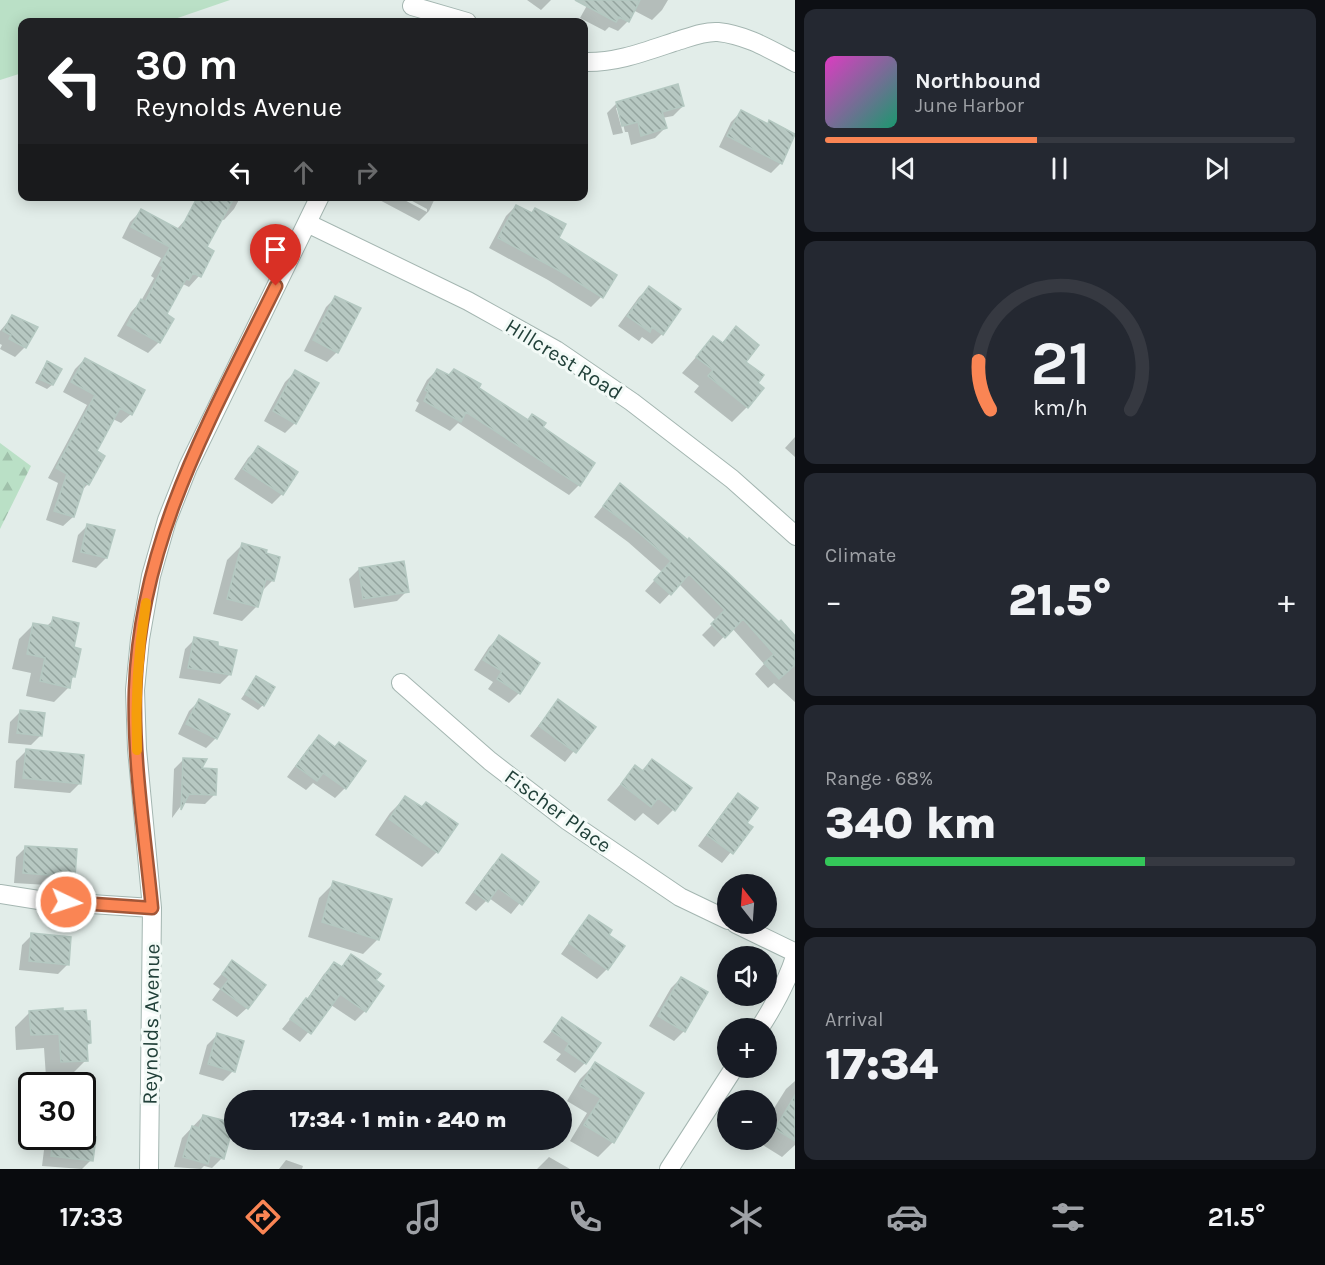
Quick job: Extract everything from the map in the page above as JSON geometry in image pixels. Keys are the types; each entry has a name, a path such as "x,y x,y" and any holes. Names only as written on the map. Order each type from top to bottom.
{"street":[{"path":"406,18 414,3 456,18"},
{"path":"588,63 627,58 704,32 719,32 747,38 795,63"},
{"name":"Reynolds Avenue","path":"149,1169 152,908 137,749 135,690 140,639 151,576 167,520 188,467 317,201"},
{"name":"Hillcrest Road","path":"306,223 468,302 556,350 632,402 732,479 795,536"},
{"name":"Fischer Place","path":"401,683 490,760 568,821 680,897 717,915"},
{"path":"0,894 45,901 152,908"},
{"path":"756,934 795,953 792,966 766,1018"},
{"path":"669,1169 728,1078"}],"green space":[{"path":"0,0 230,0 178,18 18,18 18,74 0,80"},
{"path":"0,443 31,466 0,529"}],"building":[{"path":"575,0 640,0 629,22 619,17 616,22"},
{"path":"678,84 684,106 662,112 667,128 641,136 638,122 622,126 616,102"},
{"path":"741,110 768,124 769,120 795,134 782,164 727,136"},
{"path":"195,201 232,201 207,247 214,251 201,277 193,273 189,280 186,279 167,314 174,319 160,343 127,325 141,299 145,302 163,267 160,265 170,247 131,227 141,209 180,230"},
{"path":"516,205 532,213 535,208 566,224 559,238 617,275 603,298 558,270 498,238"},
{"path":"649,286 681,309 663,335 652,327 650,332 627,316"},
{"path":"335,296 361,308 338,353 313,340"},
{"path":"12,315 38,327 26,348 9,339 11,335 3,331"},
{"path":"736,326 759,345 746,362 764,375 758,383 764,388 748,408 708,376 713,370 696,357 713,336 723,343"},
{"path":"85,358 145,390 132,415 120,408 97,451 105,456 89,485 85,483 74,517 54,511 67,474 56,468 95,395 71,382"},
{"path":"47,361 62,369 53,385 39,379"},
{"path":"437,369 449,375 454,369 481,384 479,388 528,420 532,414 546,423 543,427 595,463 580,486 466,412 461,422 424,401 428,392 425,390"},
{"path":"295,370 319,383 296,424 273,411"},
{"path":"258,446 298,472 283,495 243,469"},
{"path":"620,483 688,540 689,538 779,622 781,620 795,636 795,665 779,679 764,663 774,654 743,619 725,638 711,624 725,610 689,574 671,595 654,580 671,561 603,506"},
{"path":"87,524 115,530 107,558 81,552"},
{"path":"242,543 267,550 266,553 280,557 274,581 266,579 258,607 227,599"},
{"path":"404,561 409,592 363,599 359,568"},
{"path":"53,617 79,623 74,647 81,649 75,677 72,676 70,688 40,681 45,658 27,654 33,623 51,626"},
{"path":"499,635 540,663 520,694 497,679 502,671 483,660"},
{"path":"194,637 218,642 218,646 237,650 231,675 188,668"},
{"path":"256,676 275,687 264,706 245,694"},
{"path":"199,699 230,714 217,739 186,724"},
{"path":"558,699 596,727 576,753 539,726"},
{"path":"20,710 45,713 42,736 17,733"},
{"path":"319,735 335,747 339,742 366,761 346,789 323,773 317,781 296,766"},
{"path":"26,749 84,755 81,784 23,778"},
{"path":"183,758 207,759 202,768 217,769 216,795 189,794 181,810"},
{"path":"652,759 692,788 675,811 658,798 651,807 621,784 635,765 643,771"},
{"path":"738,793 758,808 747,823 753,827 733,854 707,835"},
{"path":"405,796 422,807 426,802 458,824 438,853 389,819"},
{"path":"25,846 77,849 75,877 23,873"},
{"path":"502,854 539,882 522,905 498,888 488,902 474,892"},
{"path":"333,881 392,899 379,940 322,922"},
{"path":"589,915 612,930 609,935 625,946 608,970 569,943"},
{"path":"31,933 71,937 69,965 29,961"},
{"path":"351,954 381,974 376,980 384,986 366,1012 340,994 311,1034 290,1019 306,998 308,999 334,962 342,967"},
{"path":"232,960 266,985 248,1009 221,989 229,979 222,974"},
{"path":"681,977 708,992 685,1032 658,1016"},
{"path":"63,1008 63,1011 86,1010 87,1021 90,1021 91,1043 87,1044 88,1061 61,1062 59,1034 31,1035 29,1011"},
{"path":"562,1017 601,1043 586,1064 565,1050 569,1043 552,1031"},
{"path":"217,1033 244,1041 235,1072 208,1064"},
{"path":"595,1062 644,1093 614,1143 584,1125 601,1098 580,1086"},
{"path":"795,1095 795,1141 777,1130 777,1126"},
{"path":"203,1115 224,1120 224,1150 226,1150 224,1159 210,1155 208,1164 183,1157 192,1126 199,1128"},
{"path":"52,1150 94,1150 93,1161 51,1156"}],"slow traffic":[{"path":"137,750 135,690 146,603"}],"route":[{"path":"66,902 152,908 137,749 135,690 140,639 151,576 167,520 188,467 276,286"}]}
